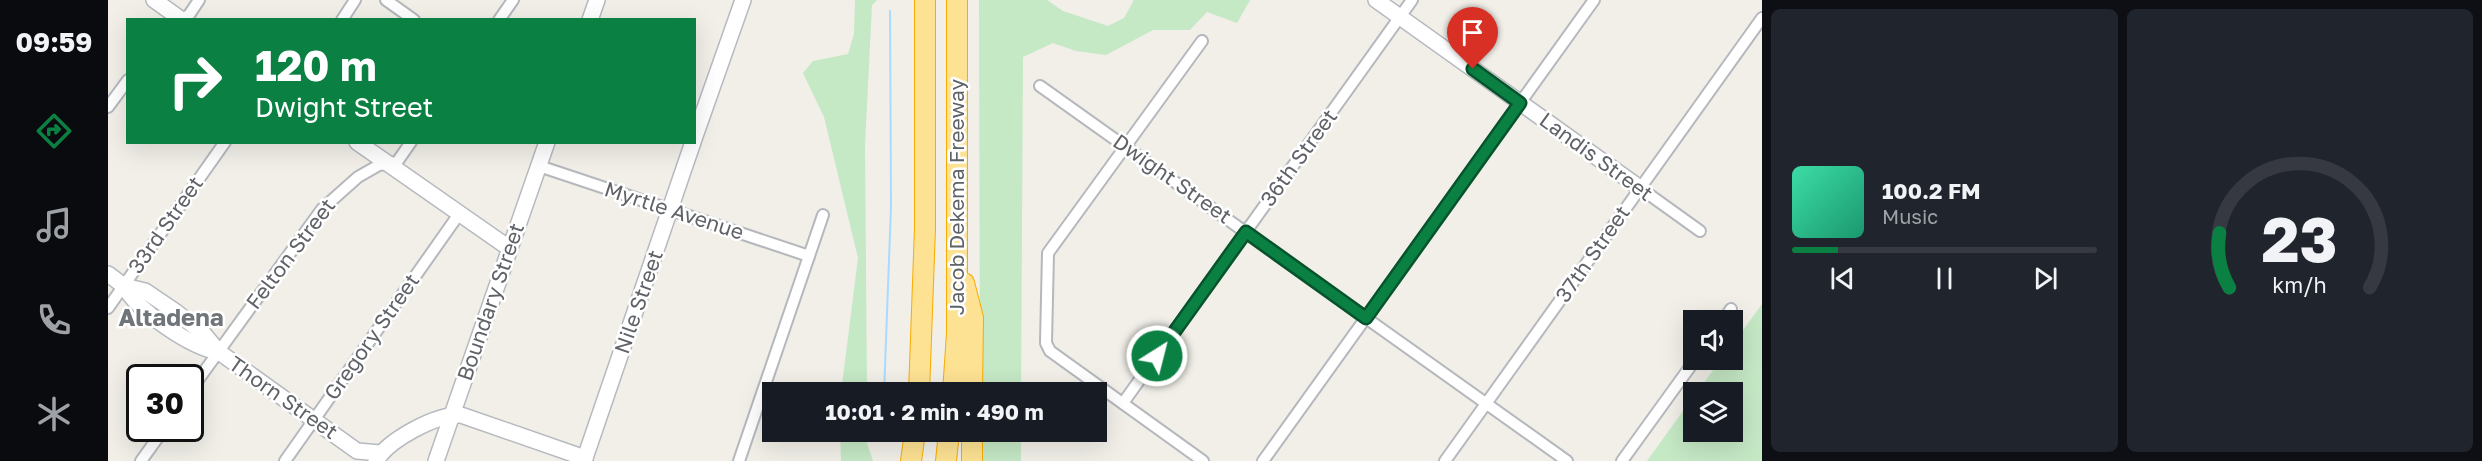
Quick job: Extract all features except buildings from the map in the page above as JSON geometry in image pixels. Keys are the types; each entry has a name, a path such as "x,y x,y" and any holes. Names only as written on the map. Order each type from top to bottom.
{"highway":[{"name":"Jacob Dekema Freeway","path":"919,382 924,240 925,0"},
{"name":"Jacob Dekema Freeway","path":"954,382 957,333 957,0"},
{"path":"957,255 973,318 972,382"},
{"path":"913,461 915,442"},
{"path":"946,461 948,442"},
{"path":"972,442 972,461"}],"street":[{"path":"154,0 179,18"},
{"path":"182,18 189,15 199,0"},
{"path":"343,18 355,0"},
{"path":"386,0 411,18"},
{"path":"500,18 513,0"},
{"path":"592,18 597,0"},
{"name":"Nile Street","path":"696,135 743,0"},
{"name":"Landis Street","path":"1376,0 1700,231"},
{"name":"36th Street","path":"1123,403 1412,0"},
{"path":"1263,461 1594,0"},
{"name":"37th Street","path":"1445,461 1762,18"},
{"path":"1202,41 1048,253 1046,344 1050,351 1203,461"},
{"path":"108,107 126,83"},
{"name":"Dwight Street","path":"1040,86 1567,461"},
{"name":"33rd Street","path":"108,308 224,144"},
{"path":"360,144 509,248"},
{"name":"Felton Street","path":"204,372 322,209 358,177 379,165 398,162 410,144"},
{"name":"Boundary Street","path":"436,461 546,144"},
{"name":"Nile Street","path":"588,460 693,144"},
{"name":"Myrtle Avenue","path":"539,166 809,256"},
{"name":"Gregory Street","path":"285,461 459,214"},
{"path":"739,461 823,215"},
{"name":"Thorn Street","path":"108,274 124,286 139,305 167,325 198,346 219,352 357,451 378,457"},
{"path":"1622,461 1688,370"},
{"path":"378,457 402,436 452,415 461,416 588,460"},
{"path":"141,461 155,442"}],"green space":[{"path":"855,0 877,0 872,5 865,145 867,382 842,382 858,258 824,117 803,73 813,61 848,54 854,34"},
{"path":"979,0 1047,0 1063,11 1108,26 1124,18 1134,0 1250,0 1237,23 1207,12 1190,30 1153,30 1106,55 1076,51 1053,43 1023,57 1021,382 980,382"},
{"path":"1762,304 1762,461 1647,461 1683,411 1683,442 1743,442 1743,382 1704,382 1713,370 1743,370 1743,330"},
{"path":"840,442 867,442 873,461 841,461"},
{"path":"980,442 1021,442 1021,461 980,461"}],"waterway":[{"path":"884,382 891,207 890,11"}],"district":[{"name":"Altadena","path":"171,318"}],"route":[{"path":"1157,356 1246,232 1366,318 1520,103 1473,69"}]}
